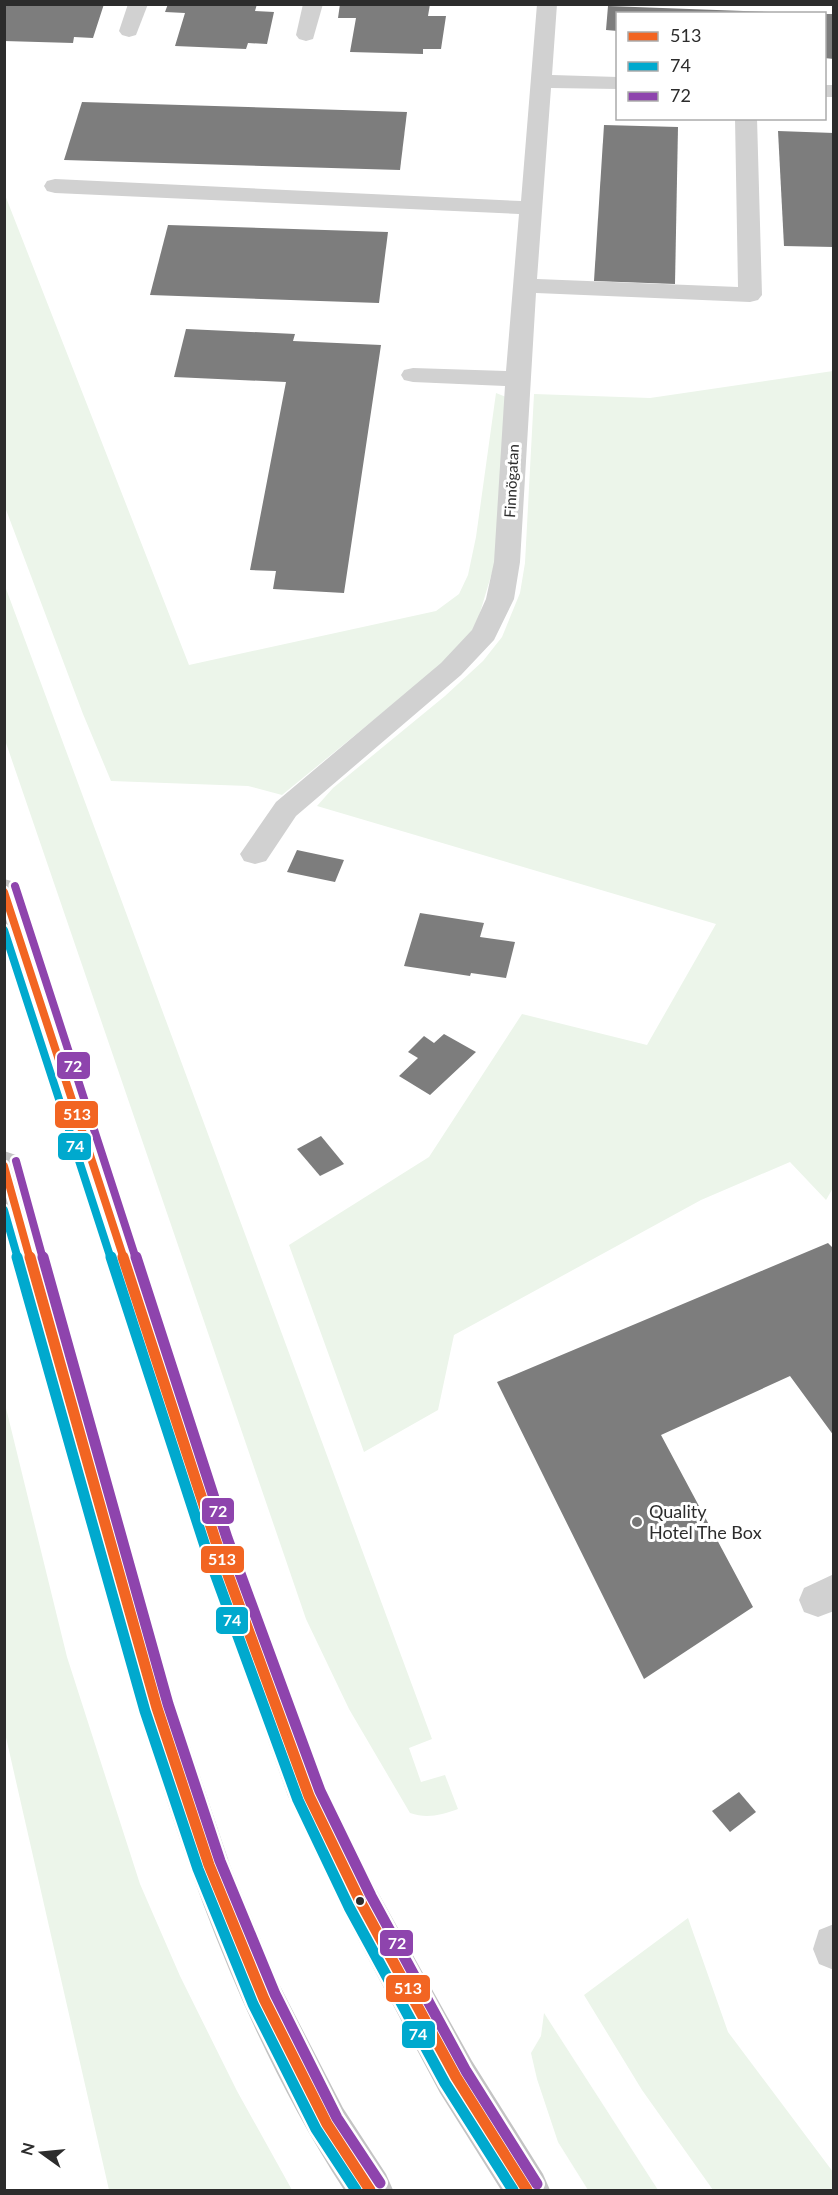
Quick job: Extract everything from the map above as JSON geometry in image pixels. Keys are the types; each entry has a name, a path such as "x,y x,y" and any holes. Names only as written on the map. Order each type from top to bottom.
{"main road":[{"path":"4,890 216,1542 309,1796 360,1901 456,2077 527,2190"},
{"path":"4,1164 157,1708 209,1865 264,1999 327,2124 370,2190"}],"street":[{"path":"129,31 138,4"},
{"path":"306,35 313,4"},
{"name":"Finnögatan","path":"255,854 286,809 451,669 484,634 500,599 507,562 518,379 548,4"},
{"path":"542,81 616,83"},
{"path":"526,286 750,295 746,120"},
{"path":"55,186 532,208"},
{"path":"413,375 518,379"}],"shaded area":[{"path":"5,195 189,665 436,611 459,594 468,575 476,537 496,393 506,397 499,549 476,626 453,655 282,795 248,786 111,781 83,714 5,507"},
{"path":"833,371 833,1188 826,1200 790,1162 701,1200 454,1335 438,1410 364,1452 289,1245 429,1157 522,1014 647,1045 716,924 317,806 333,788 445,696 483,661 502,637 520,593 525,563 534,394 650,398"},
{"path":"5,586 432,1739 409,1748 421,1782 445,1775 458,1809 434,1816 410,1813 349,1709 306,1619 5,740"},
{"path":"5,1404 67,1657 140,1884 180,1976 237,2091 292,2190 109,2190 5,1733"},
{"path":"688,1918 728,2032 833,2172 833,2190 713,2190 642,2090 584,1995"},
{"path":"544,2013 658,2190 588,2190 558,2142 537,2079 531,2053 541,2036"}],"building":[{"path":"4,4 104,4 93,38 74,37 73,43 4,41"},
{"path":"168,4 257,4 255,11 274,12 267,44 248,43 246,49 175,46 185,13 165,12"},
{"path":"340,4 430,4 428,16 446,16 441,49 423,49 423,54 350,52 356,18 338,18"},
{"path":"608,6 770,12 616,12 616,31 606,30"},
{"path":"826,14 834,14 834,59 826,58"},
{"path":"82,102 407,112 400,170 64,160"},
{"path":"604,125 678,127 675,284 594,281"},
{"path":"778,131 834,133 834,247 784,246"},
{"path":"168,225 388,232 379,303 150,295"},
{"path":"186,329 295,334 293,341 381,345 344,593 273,589 276,571 250,570 286,382 174,377"},
{"path":"297,850 344,860 335,882 287,872"},
{"path":"420,913 484,923 480,937 515,942 506,978 471,973 470,976 404,966"},
{"path":"444,1034 476,1052 430,1095 399,1076 418,1058 408,1052 424,1036 434,1043"},
{"path":"321,1136 344,1164 320,1176 297,1149"},
{"name":"Quality Hotel The Box","path":"828,1243 834,1249 834,1436 790,1376 661,1435 753,1607 644,1679 497,1382"},
{"path":"739,1792 756,1812 730,1832 712,1811"}],"transit line":[{"name":"72","path":"15,886 227,1538 320,1791 371,1896 466,2071 537,2184"},
{"name":"513","path":"4,892 216,1542 309,1796 360,1901 456,2077 527,2190"},
{"name":"74","path":"4,930 205,1546 298,1800 349,1907 445,2083 513,2190"},
{"name":"72","path":"16,1161 168,1704 220,1861 275,1994 337,2118 380,2183"},
{"name":"513","path":"4,1166 157,1708 209,1865 264,1999 327,2124 370,2190"},
{"name":"74","path":"4,1210 145,1711 198,1869 253,2004 316,2129 356,2190"}],"place":[{"name":"Quality Hotel The Box","path":"637,1522"}]}
